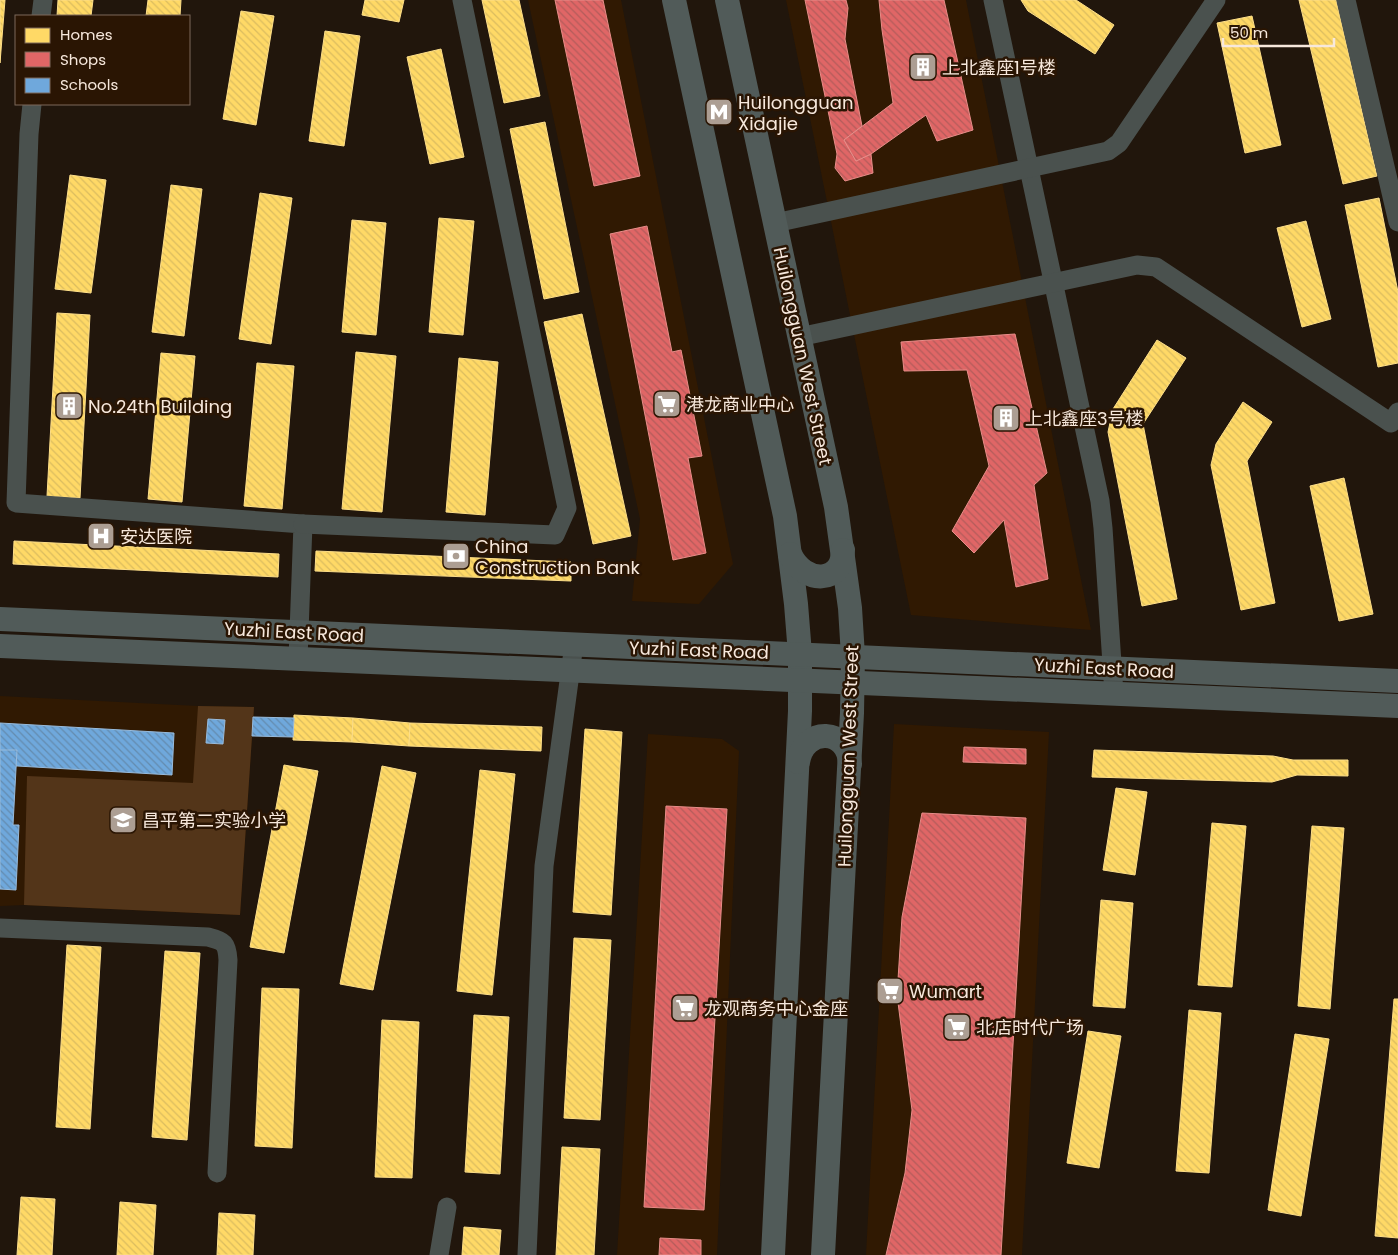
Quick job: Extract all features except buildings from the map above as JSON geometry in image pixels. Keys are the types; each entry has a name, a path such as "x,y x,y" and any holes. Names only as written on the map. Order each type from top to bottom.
{"main road":[{"path":"674,0 783,506 796,604 800,654 797,762 773,1255"},
{"name":"Huilongguan West Street","path":"727,0 836,508 850,608 853,656 850,764 823,1255"},
{"path":"790,554 801,570 806,574 817,577 828,575 836,568 842,559 842,550"},
{"name":"Yuzhi East Road","path":"0,619 1398,680"},
{"name":"Yuzhi East Road","path":"0,646 1398,706"},
{"path":"797,762 801,751 808,741 824,735 834,738 843,744 850,764"}],"street":[{"path":"41,15 42,0"},
{"path":"32,105 29,134 16,503 303,524 555,535 567,508 462,0"},
{"path":"993,0 1100,501 1114,694"},
{"path":"775,223 1108,151 1119,143 1216,0"},
{"path":"1346,0 1398,222"},
{"path":"799,337 1137,265 1156,267 1391,423 1398,412"},
{"path":"298,659 303,524"},
{"path":"527,1255 544,866 574,644"},
{"path":"0,928 208,936 221,940 228,948 228,960 217,1173"},
{"path":"439,1255 447,1206"}],"shaded area":[{"name":"港龙商业中心","path":"528,0 621,0 733,564 699,604 632,601 640,519"},
{"path":"786,0 966,0 1091,630 911,615"},
{"name":"昌平第二实验小学","path":"0,696 254,707 240,915 24,905 0,906"},
{"name":"昌平第二实验小学","path":"198,706 254,707 240,915 24,905 27,776 193,783"},
{"path":"894,724 1049,732 1022,1255 866,1255"},
{"path":"648,734 722,739 739,751 717,1255 617,1255"}],"place":[{"name":"上北鑫座1号楼","path":"923,67"},
{"name":"Huilongguan Xidajie","path":"719,112"},
{"name":"港龙商业中心","path":"667,404"},
{"name":"No.24th Building","path":"69,406"},
{"name":"上北鑫座3号楼","path":"1006,418"},
{"name":"安达医院","path":"101,536"},
{"name":"China Construction Bank","path":"456,556"},
{"name":"昌平第二实验小学","path":"123,820"},
{"name":"Wumart","path":"890,991"},
{"name":"龙观商务中心金座","path":"685,1008"},
{"name":"北店时代广场","path":"957,1027"}]}
